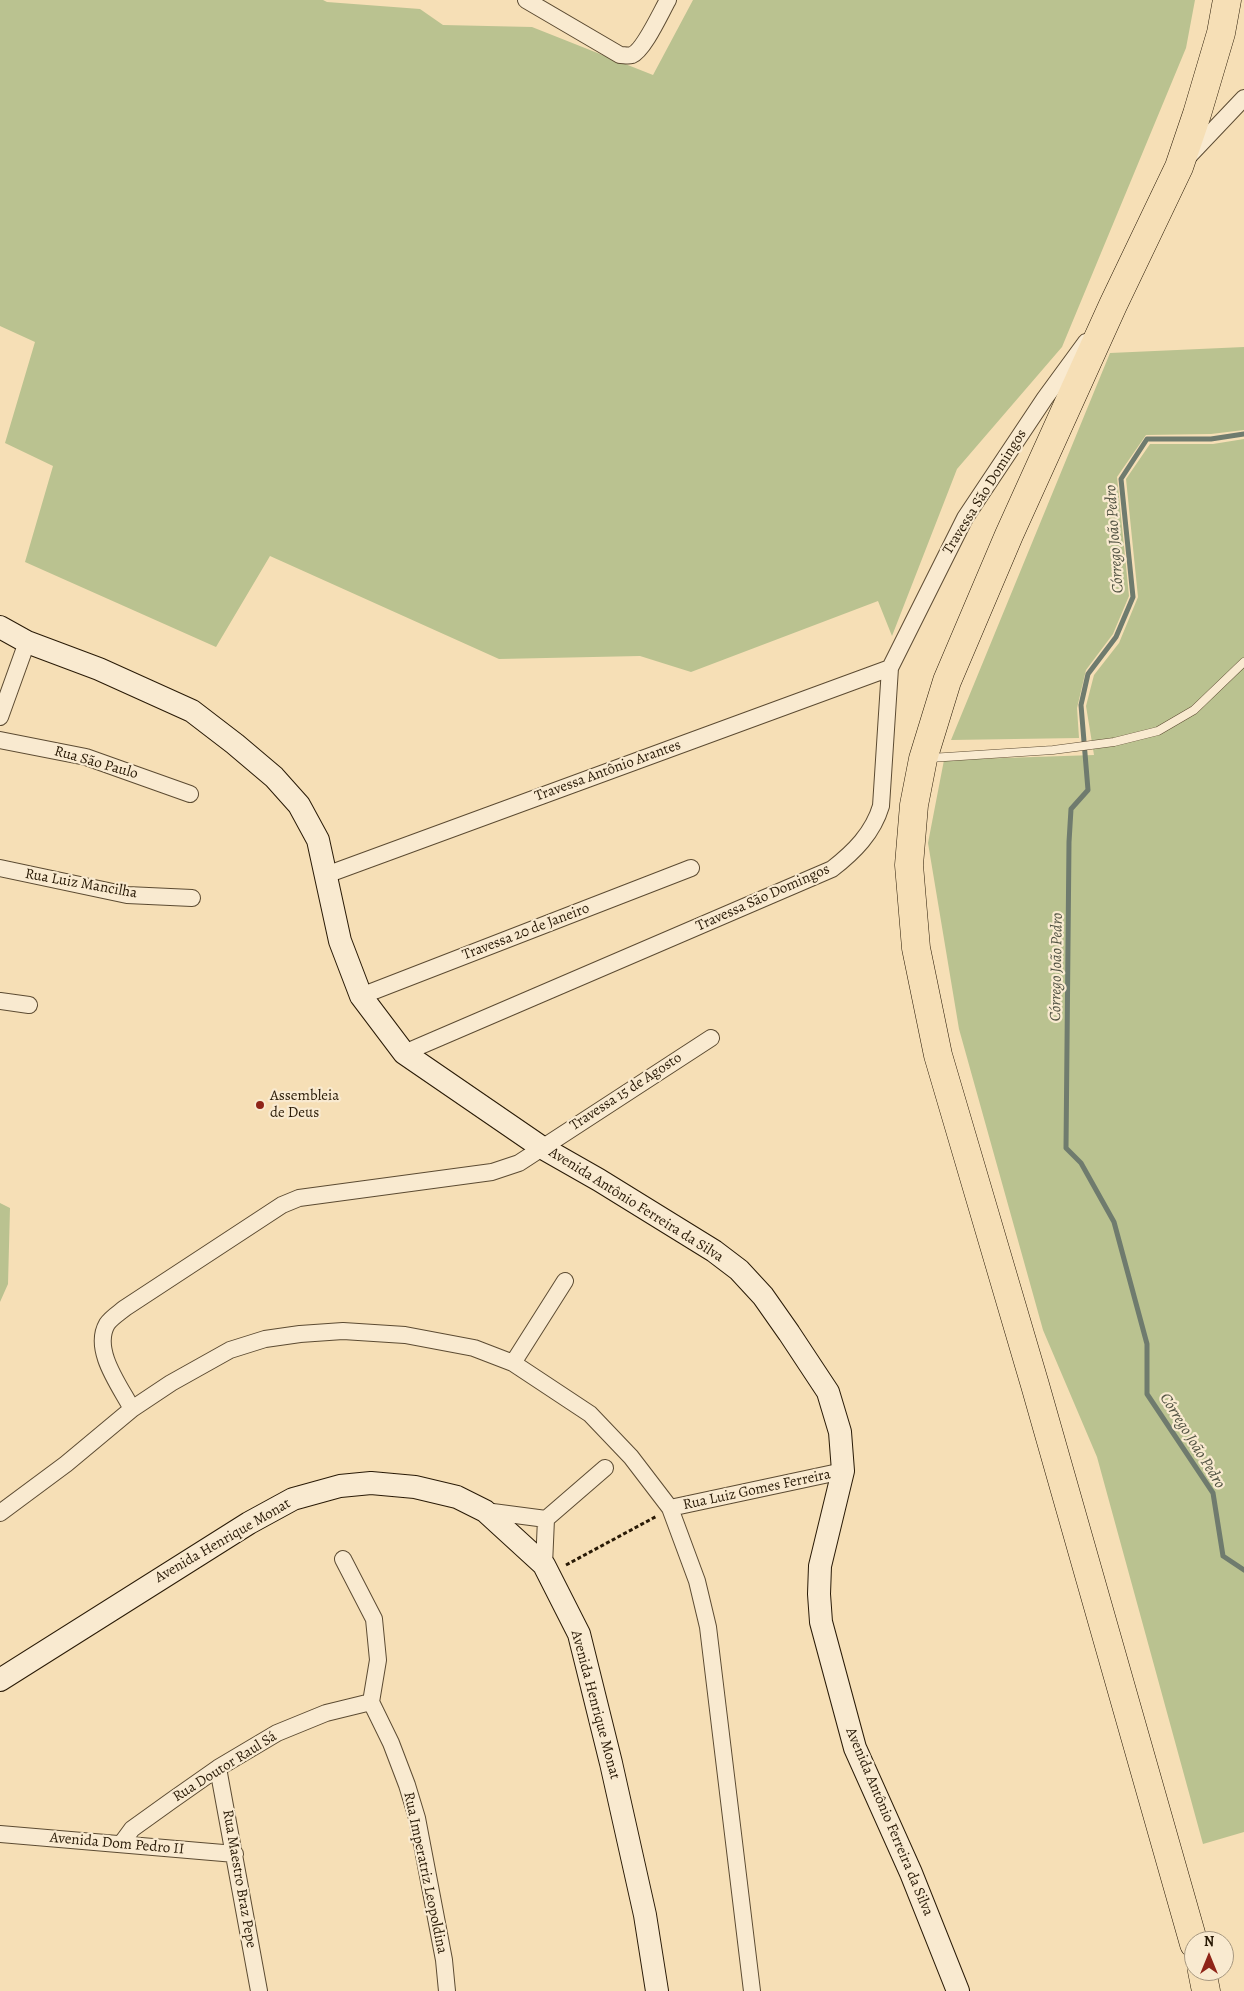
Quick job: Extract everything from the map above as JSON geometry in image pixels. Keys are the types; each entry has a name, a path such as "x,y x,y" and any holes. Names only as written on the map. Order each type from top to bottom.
{"highway":[{"path":"1190,1931 1038,1394 938,1055 916,948 909,865 914,804 923,758 947,680 1009,535 1113,305 1179,167 1218,42 1227,0"}],"street":[{"path":"526,0 620,55 631,55 640,48 668,0"},
{"path":"1179,167 1244,98"},
{"name":"Travessa São Domingos","path":"404,1054 832,869 851,854 876,822 881,806 890,668 965,518 1045,398 1113,305"},
{"name":"Avenida Antônio Ferreira da Silva","path":"0,627 27,642 100,669 192,711 235,744 274,778 299,805 318,840 340,941 361,996 404,1054 542,1147 714,1251 739,1270 757,1289 790,1333 828,1392 840,1432 843,1471 820,1566 821,1622 856,1748 911,1873 958,1991"},
{"path":"0,717 27,642"},
{"name":"Travessa Antônio Arantes","path":"326,875 890,668"},
{"name":"Rua São Paulo","path":"0,740 86,757 190,794"},
{"name":"Rua Luiz Mancilha","path":"0,868 127,895 192,898"},
{"name":"Travessa 20 de Janeiro","path":"361,996 691,868"},
{"path":"0,1001 29,1005"},
{"name":"Travessa 15 de Agosto","path":"132,1409 104,1356 102,1339 108,1322 125,1308 282,1204 299,1198 492,1172 519,1163 710,1038"},
{"path":"513,1362 564,1281"},
{"path":"0,1513 66,1464 132,1409 171,1383 230,1350 265,1339 343,1331 405,1335 474,1348 513,1362 590,1414 631,1458 670,1508 697,1581 708,1627 752,1991"},
{"path":"485,1511 546,1519 604,1468"},
{"name":"Rua Luiz Gomes Ferreira","path":"670,1508 843,1471"},
{"name":"Avenida Henrique Monat","path":"0,1680 250,1522 293,1500 340,1486 371,1483 415,1487 457,1498 485,1511 547,1570 578,1634 611,1763 641,1896 657,1991"},
{"path":"546,1519 547,1570"},
{"path":"343,1559 374,1620 378,1660 371,1702"},
{"name":"Rua Doutor Raul Sá","path":"122,1844 132,1829 218,1768 277,1734 326,1713 371,1702"},
{"name":"Rua Imperatriz Leopoldina","path":"371,1702 391,1743 417,1818 440,1941 447,1991"},
{"name":"Rua Maestro Braz Pepe","path":"218,1768 259,1991"},
{"name":"Avenida Dom Pedro II","path":"0,1834 235,1854"}],"lane":[{"path":"923,758 1053,750 1114,742 1158,731 1194,710 1244,662"}],"path":[{"path":"547,1570 670,1508"}],"green space":[{"path":"0,0 323,0 327,2 420,9 443,25 532,27 653,75 693,0 1195,0 1186,48 1062,347 957,469 892,636 878,601 691,672 640,656 499,659 270,556 216,647 25,562 53,466 5,443 35,342 0,326"},
{"path":"1244,347 1244,430 1211,434 1146,435 1117,477 1129,596 1113,634 1086,670 1077,708 1079,738 951,740 1110,353"},
{"path":"1244,439 1244,1832 1203,1844 1097,1457 1043,1330 959,1029 928,843 944,760 1094,755 1086,706 1094,675 1119,643 1138,597 1126,479 1150,444 1213,444"},
{"path":"0,1203 10,1208 8,1284 0,1302"}],"waterway":[{"name":"Córrego João Pedro","path":"1244,434 1211,439 1147,439 1121,479 1133,597 1116,637 1088,674 1081,705 1088,790 1071,809 1069,842 1066,1148 1081,1163 1114,1222 1147,1344 1147,1394 1213,1493 1223,1556 1244,1570"}],"place":[{"name":"Assembleia de Deus","path":"260,1105"}]}
